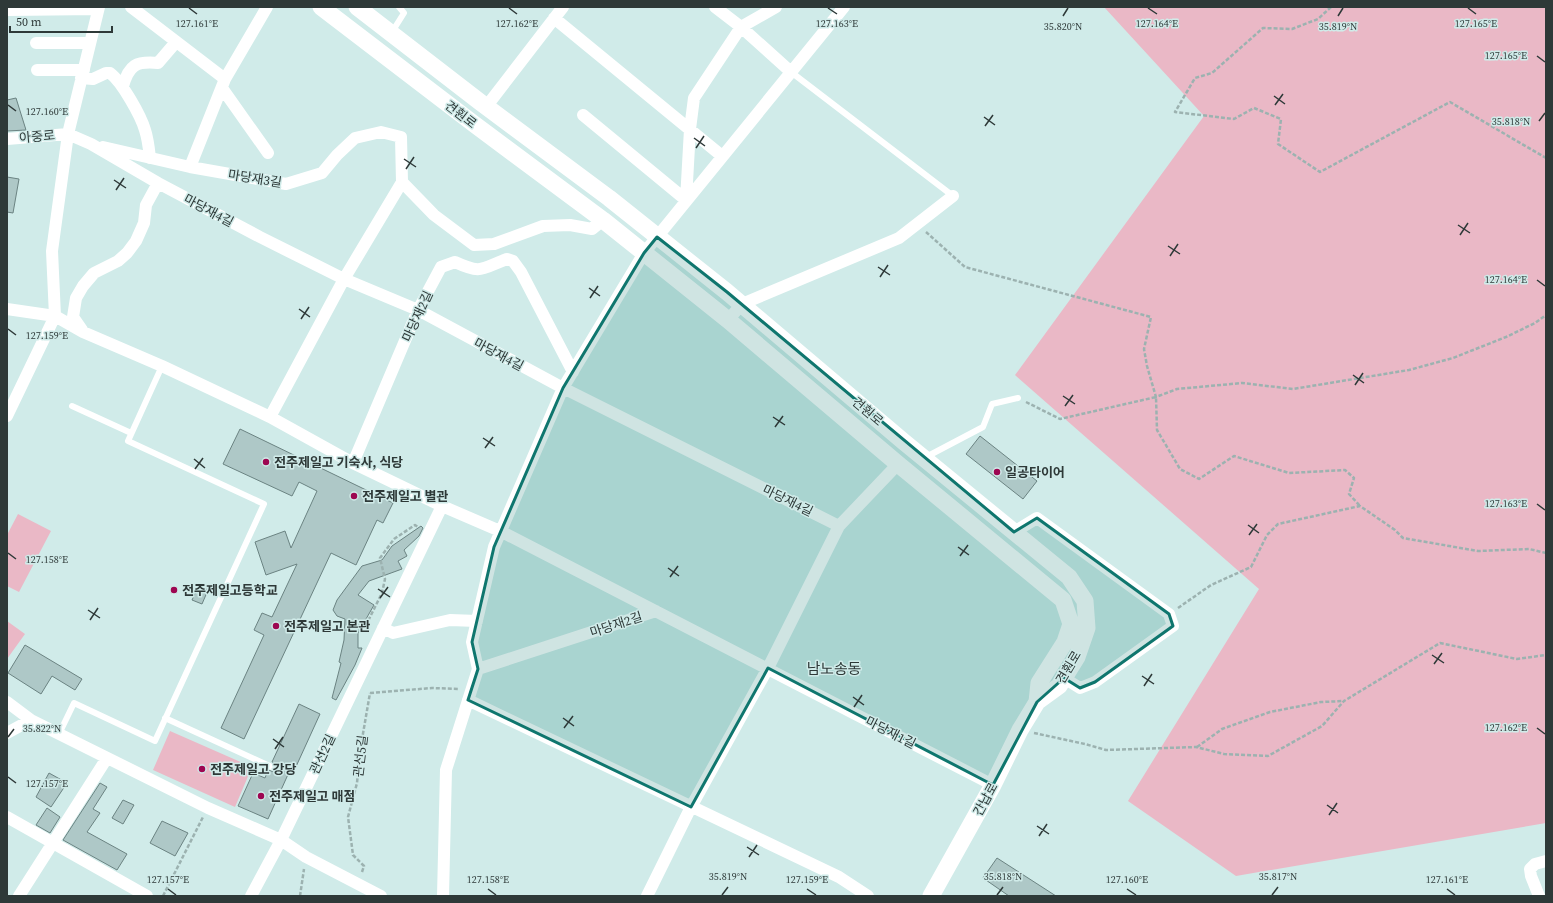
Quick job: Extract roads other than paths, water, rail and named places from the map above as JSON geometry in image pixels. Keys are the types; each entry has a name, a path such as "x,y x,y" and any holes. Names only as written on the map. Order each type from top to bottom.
{"street":[{"path":"130,7 176,42 223,84 268,152"},
{"path":"91,144 190,167 223,84 267,7"},
{"name":"견훤로","path":"322,7 474,124 603,220 728,320 898,464 1063,600 1071,624 1065,642 1038,684 1037,702"},
{"name":"견훤로","path":"357,7 609,198 742,304 924,458 1069,577 1085,601 1087,628 1077,657 1059,686 1037,702"},
{"name":"견훤로","path":"486,106 563,7"},
{"path":"715,7 741,27 791,72"},
{"path":"686,200 690,129 694,98 741,27 776,7"},
{"path":"443,896 446,770 478,669 472,642 494,547 563,388 644,253 844,7"},
{"path":"7,10 99,8 68,134 52,251 55,316 7,416"},
{"path":"554,18 722,156"},
{"path":"36,43 90,42"},
{"path":"123,86 129,70 134,65 142,62 158,63 176,42"},
{"path":"37,70 82,74 93,79 106,73 110,73 117,77 145,129 150,158"},
{"path":"583,115 686,200"},
{"name":"마당재3길","path":"190,167 286,184 322,173 336,154 355,138 381,132 401,137 402,182"},
{"name":"아중로","path":"7,139 68,134"},
{"name":"마당재4길","path":"68,134 91,144 158,183 260,237 344,279 418,310 563,388 840,526"},
{"path":"270,417 344,279 402,182 434,215 474,245 494,244 543,226 570,225 592,229 603,220"},
{"path":"83,332 73,317 76,298 94,273 118,261 127,253 136,241 144,223 146,204 158,183"},
{"path":"728,320 742,304 899,238 953,196"},
{"name":"마당재2길","path":"573,372 521,272 513,261 508,259 484,270 469,269 455,262 441,267 418,310 353,463 442,506 500,531 656,611"},
{"path":"7,308 55,316 83,332 162,366 270,417 353,463"},
{"path":"648,896 691,807 768,668 840,526 898,464"},
{"path":"442,506 383,628 393,633 450,620 477,621"},
{"path":"1014,532 1037,518 1169,614 1173,626 1095,682 1080,688 1064,678"},
{"name":"마당재2길","path":"478,669 656,611"},
{"name":"마당재1길","path":"656,611 993,785"},
{"name":"관선2길","path":"251,896 281,840 383,628"},
{"path":"470,695 572,750 839,877 868,896"},
{"path":"7,702 31,720 208,808 281,840 306,857 381,896"},
{"name":"간납로","path":"931,896 993,785 1020,730 1037,702"},
{"path":"7,733 31,720"},
{"path":"19,896 52,842 107,758"},
{"path":"7,817 147,896"},
{"path":"1539,896 1531,876 1530,869 1535,864 1546,861"}],"lane":[{"path":"391,33 404,13 398,7"},
{"path":"791,72 953,196"},
{"path":"59,734 74,703 155,741 264,504 128,441 162,366"},
{"path":"924,458 983,428 992,404 1018,398"},
{"path":"72,406 131,433"},
{"path":"165,718 274,768"}],"place":[{"name":"전주제일고 기숙사, 식당","path":"266,462"},
{"name":"일공타이어","path":"997,472"},
{"name":"전주제일고 별관","path":"354,496"},
{"name":"전주제일고등학교","path":"174,590"},
{"name":"전주제일고 본관","path":"276,626"},
{"name":"전주제일고 강당","path":"202,769"},
{"name":"전주제일고 매점","path":"261,796"}],"district":[{"name":"남노송동","path":"834,669"}]}
